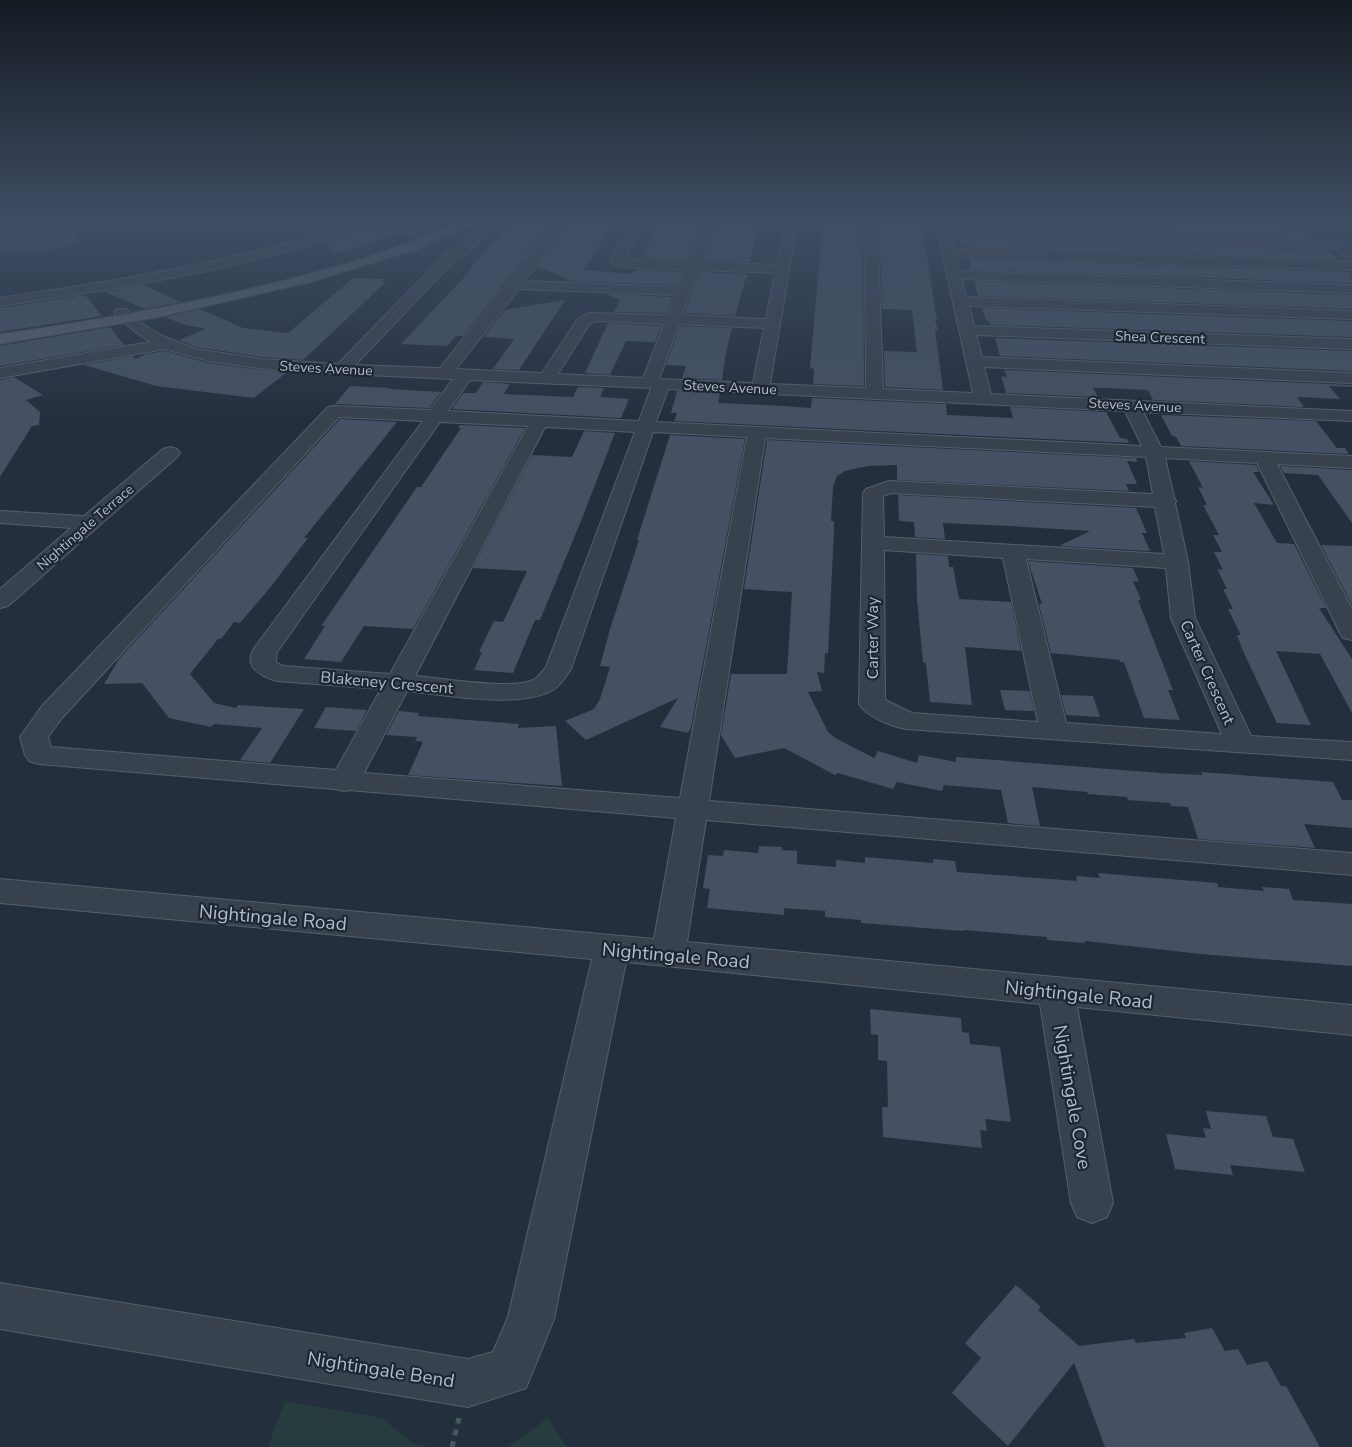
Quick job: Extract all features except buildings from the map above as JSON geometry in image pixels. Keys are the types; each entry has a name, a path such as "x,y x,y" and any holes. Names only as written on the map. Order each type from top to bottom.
{"main road":[{"path":"0,330 125,315 245,286"},
{"path":"0,339 236,296 277,286"}],"street":[{"path":"0,302 113,286"},
{"path":"342,369 423,286"},
{"name":"Blakeney Crescent","path":"515,286 455,374 435,416 264,652 263,665 276,673 398,682 496,692 524,690 545,684 558,669 646,425 655,383 686,286"},
{"path":"530,286 684,291"},
{"path":"761,388 774,324 785,286"},
{"path":"872,286 875,394"},
{"path":"957,286 983,398"},
{"path":"1253,286 1352,289"},
{"path":"961,301 1352,315"},
{"name":"Steves Avenue","path":"125,315 142,330 165,344 192,353 225,360 342,369 1345,416"},
{"path":"547,378 582,323 593,316 774,324"},
{"name":"Shea Crescent","path":"968,330 1352,344"},
{"path":"0,373 165,344"},
{"path":"974,362 1352,378"},
{"name":"Carter Crescent","path":"1131,405 1154,452 1166,501 1177,562 1183,618 1240,743 1352,751"},
{"path":"1352,462 646,425 334,411 52,712 34,737 39,755 344,782 1352,864"},
{"path":"1345,416 1352,432"},
{"path":"344,782 540,420"},
{"path":"668,954 757,431"},
{"name":"Nightingale Terrace","path":"0,601 170,453"},
{"path":"1264,458 1352,633"},
{"name":"Carter Way","path":"1166,501 890,487 873,493 872,704 906,721 1240,743"},
{"path":"0,517 88,523"},
{"path":"872,543 1177,562"},
{"path":"1013,552 1054,730"},
{"name":"Nightingale Road","path":"0,892 1352,1020"},
{"name":"Nightingale Bend","path":"0,1306 468,1383 509,1371 531,1319 605,986 610,949"},
{"name":"Nightingale Cove","path":"1056,991 1092,1203"}],"green space":[{"path":"285,1401 382,1418 412,1443 430,1447 268,1447"},
{"path":"548,1418 567,1447 506,1447 509,1446"}]}
